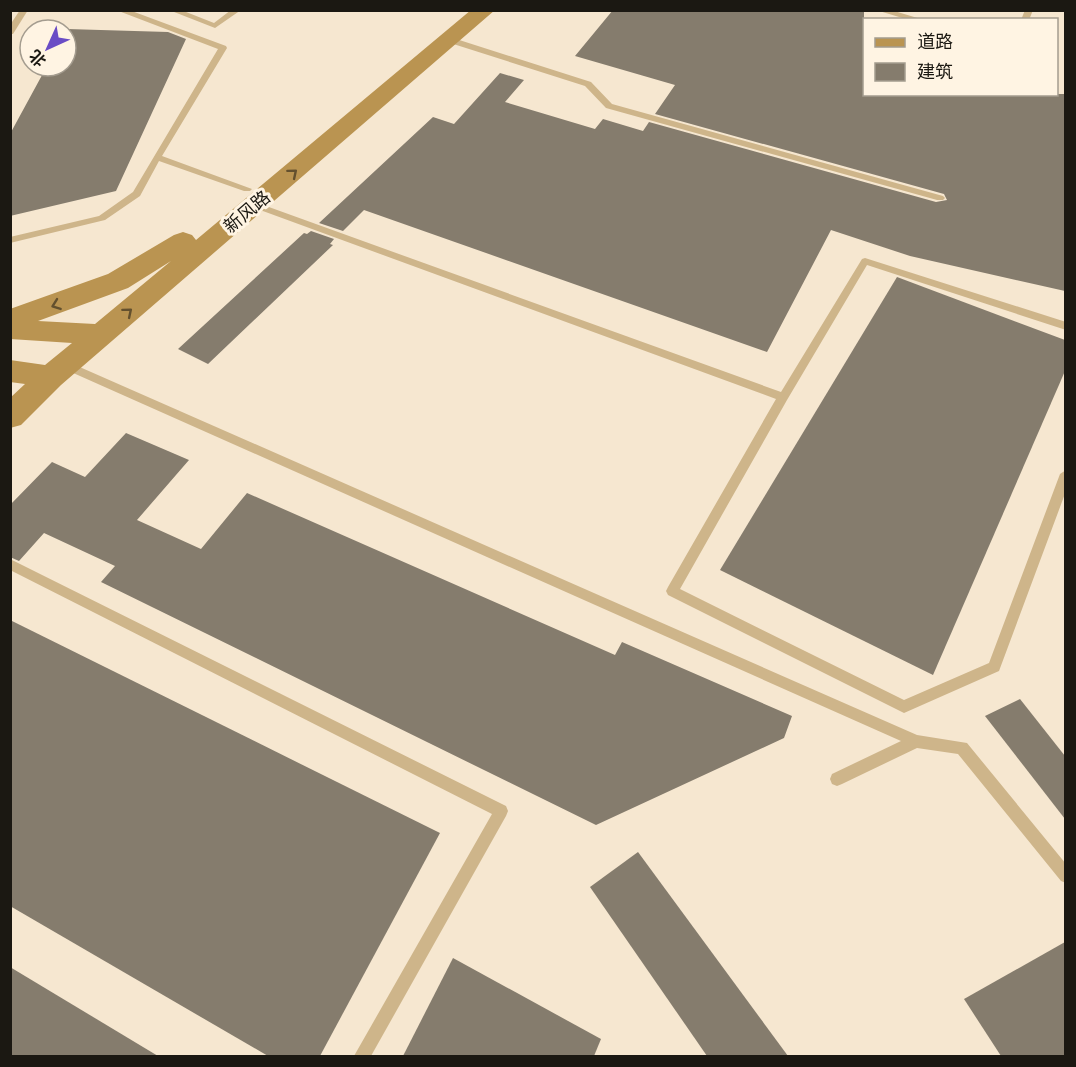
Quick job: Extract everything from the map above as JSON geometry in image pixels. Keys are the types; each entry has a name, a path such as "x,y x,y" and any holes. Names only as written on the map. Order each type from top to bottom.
{"main road":[{"name":"新风路","path":"32,374 101,335 251,197 461,10"},
{"name":"新风路","path":"10,417 32,374 73,333 183,241 251,197 485,10"},
{"path":"10,320 118,281 183,241"},
{"path":"10,329 101,335"}],"lane":[{"path":"10,32 24,10"},
{"path":"10,240 102,218 138,194 157,157 224,48 120,10"},
{"path":"173,10 215,26 237,10"},
{"path":"879,10 912,18"},
{"path":"450,40 588,84 609,106 940,198"},
{"path":"157,157 251,197 783,397"},
{"path":"1065,326 865,261 783,397 672,591 904,707 994,667 1065,474"},
{"path":"32,374 916,741 962,748 1065,876"},
{"path":"10,564 501,811 362,1056"},
{"path":"837,779 916,741"}],"shaded area":[{"path":"11,11 1065,11 1065,1056 11,1056"}],"building":[{"path":"613,10 864,10 863,96 1058,96 1058,94 1065,94 1065,291 910,256 831,230 767,352 364,210 343,231 319,223 433,117 454,124 500,73 524,80 505,102 595,129 603,119 643,131 649,122 936,202 947,200 944,194 655,114 675,85 575,56"},
{"path":"78,29 168,32 186,39 116,191 10,216 10,134 40,78 78,78"},
{"path":"311,231 334,239 330,244 333,245 208,364 178,349 304,233"},
{"path":"897,277 1065,340 1065,371 933,675 720,570"},
{"path":"126,433 189,460 137,520 201,549 247,493 615,655 622,642 792,716 784,738 596,825 101,582 115,566 44,533 19,561 10,557 10,505 52,462 85,477"},
{"path":"10,620 440,833 320,1056 268,1056 10,906"},
{"path":"1020,699 1065,756 1065,819 985,716"},
{"path":"638,852 788,1056 707,1056 590,887"},
{"path":"1065,942 1065,1056 1001,1056 964,999"},
{"path":"453,958 601,1039 594,1056 403,1056"},
{"path":"10,967 158,1056 10,1056"}]}
